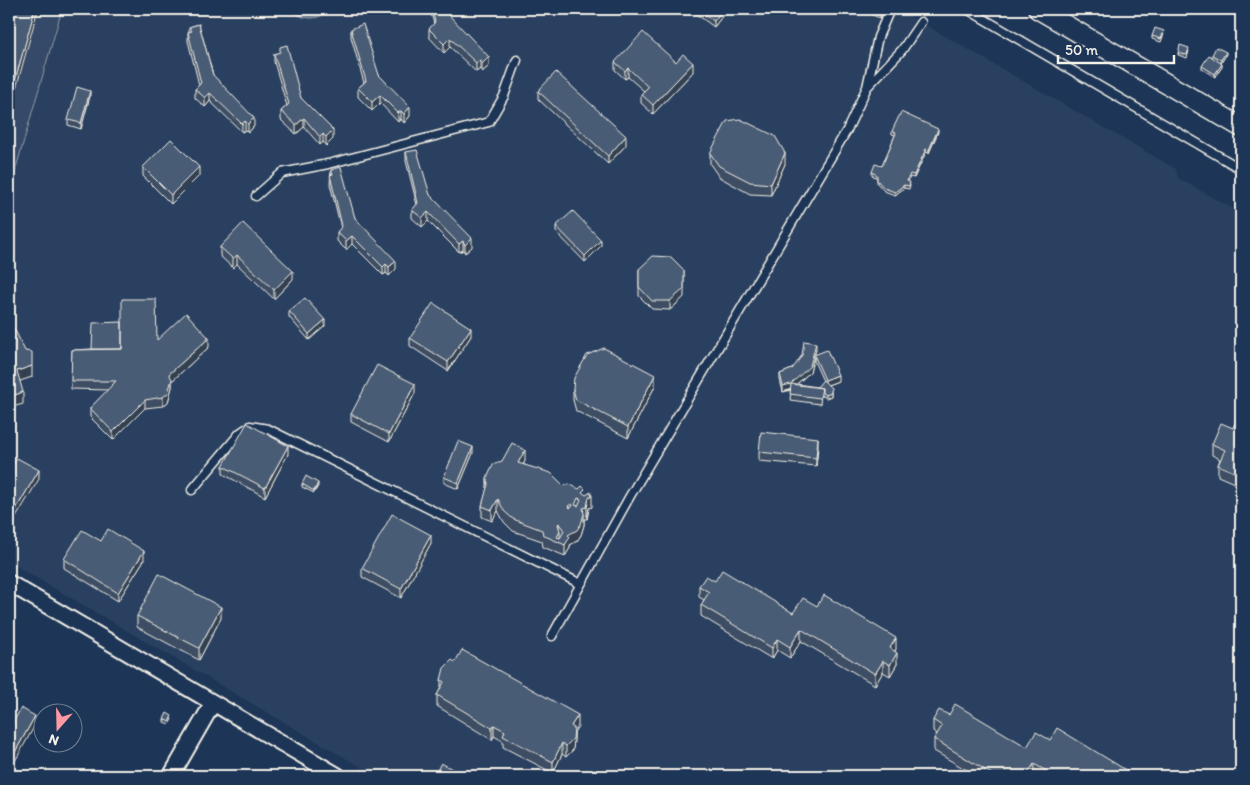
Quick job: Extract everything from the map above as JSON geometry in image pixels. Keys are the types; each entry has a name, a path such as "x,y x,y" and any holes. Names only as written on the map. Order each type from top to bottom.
{"street":[{"path":"1038,9 1241,127"},
{"path":"9,583 338,776"},
{"path":"171,776 214,703"}],"lane":[{"path":"552,636 670,428 847,130 867,87 878,37 890,9"},
{"path":"967,9 1241,169"},
{"path":"867,87 902,50 921,22"},
{"path":"256,196 282,173 328,164 489,122 504,96 517,60"},
{"path":"192,490 240,433 250,426 268,429 581,584"}],"shaded area":[{"path":"9,9 898,9 1176,169 1178,178 1237,211 1241,210 1241,776 376,776 9,562"},
{"path":"9,9 62,9 9,192"},
{"path":"290,9 329,9 320,16 310,18 294,13"}],"building":[{"path":"9,9 35,9 9,102"},
{"path":"432,9 446,9 448,14 489,57 482,64 480,60 476,63 450,38 444,44 429,29 435,22"},
{"path":"697,9 723,9 714,21"},
{"path":"865,9 883,9 880,15"},
{"path":"199,24 213,75 254,118 248,124 245,121 242,124 210,93 205,98 195,89 201,83 188,32 192,31 189,27"},
{"path":"363,24 379,75 410,107 404,114 401,111 398,113 380,95 372,102 358,88 366,81 351,29"},
{"path":"1155,28 1164,31 1161,39 1152,36"},
{"path":"643,32 676,62 683,54 693,63 653,105 641,94 648,87 628,68 625,71 615,62"},
{"path":"287,45 301,98 333,130 326,137 323,134 320,137 304,118 296,125 281,111 289,104 274,54 280,52 280,47"},
{"path":"1180,45 1189,48 1187,55 1178,53"},
{"path":"1216,47 1226,52 1221,60 1212,55"},
{"path":"1209,55 1222,64 1215,74 1202,66"},
{"path":"556,72 626,136 608,156 538,91"},
{"path":"77,87 90,91 81,123 68,120"},
{"path":"901,112 938,129 929,150 926,149 914,175 910,174 907,181 910,182 909,186 904,185 895,192 884,188 877,180 877,175 872,172 875,164 882,166 896,133 892,131"},
{"path":"740,119 775,136 785,153 771,184 750,182 719,166 710,153 727,121"},
{"path":"171,139 199,167 171,195 143,167"},
{"path":"417,150 430,195 472,238 465,245 463,241 459,244 428,212 422,218 412,210 418,203 406,152"},
{"path":"341,167 355,218 396,261 389,267 386,264 383,267 352,236 346,241 337,232 342,226 330,175 333,174 331,170"},
{"path":"573,211 601,240 585,256 556,226"},
{"path":"243,223 293,271 274,290 237,255 233,259 220,247"},
{"path":"653,256 671,257 684,270 684,289 670,301 652,301 639,287 639,269"},
{"path":"305,298 325,320 309,334 289,311"},
{"path":"122,299 156,299 157,340 186,313 209,338 169,374 172,379 168,393 163,397 145,400 113,432 90,408 116,381 71,381 72,350 122,349"},
{"path":"433,303 471,328 448,362 410,338"},
{"path":"122,322 122,349 92,349 93,323"},
{"path":"9,324 15,330 25,351 32,352 32,366 17,371 23,392 9,397"},
{"path":"804,341 816,343 810,366 791,384 783,386 780,374 792,369 796,364 802,355"},
{"path":"604,348 655,375 628,427 576,400 573,389 574,378 587,355"},
{"path":"827,350 838,375 825,380 814,355"},
{"path":"377,365 415,384 389,434 351,414"},
{"path":"823,380 831,388 831,393 826,395 822,393 822,388 817,387"},
{"path":"791,384 822,388 820,398 790,394"},
{"path":"1241,410 1241,449 1239,452 1241,453 1241,475 1218,465 1225,450 1212,444 1221,423 1233,428"},
{"path":"247,423 288,446 265,488 223,466"},
{"path":"761,432 818,438 816,458 759,452"},
{"path":"458,441 473,447 458,483 444,477"},
{"path":"512,443 525,450 518,463 551,473 564,486 569,484 579,489 582,486 585,489 582,492 586,495 591,492 592,496 589,497 587,507 583,508 584,514 581,524 577,530 568,535 570,537 565,545 543,535 542,530 513,519 504,511 498,499 492,510 482,506 488,484 487,478 493,465 502,461","holes":["578,498 581,499 578,506 575,505","558,524 564,531 560,538 557,537 560,531"]},
{"path":"17,458 39,470 9,521 9,472"},
{"path":"306,476 318,483 314,491 302,484"},
{"path":"392,514 431,535 401,589 362,568"},
{"path":"108,529 144,551 118,593 64,559 82,530 101,541"},
{"path":"722,570 793,613 803,598 817,606 824,595 896,638 890,648 897,653 890,665 883,661 875,674 801,629 790,647 777,639 772,648 701,605 709,592 699,586 706,576 715,581"},
{"path":"159,574 221,607 199,648 137,616"},
{"path":"462,650 578,715 571,726 574,728 573,739 566,746 562,743 553,762 503,736 505,731 494,725 492,728 437,695 444,682 441,680 444,668 452,660 455,662"},
{"path":"955,704 1027,747 1036,732 1050,740 1057,728 1129,772 1127,776 1055,776 1034,764 1026,776 1016,776 1011,773 1009,776 995,776 934,739 942,726 933,720 939,710 949,715"},
{"path":"21,708 32,714 32,721 9,763 9,730"},
{"path":"167,713 172,716 169,722 164,719"},
{"path":"441,763 465,776 434,776"}]}
